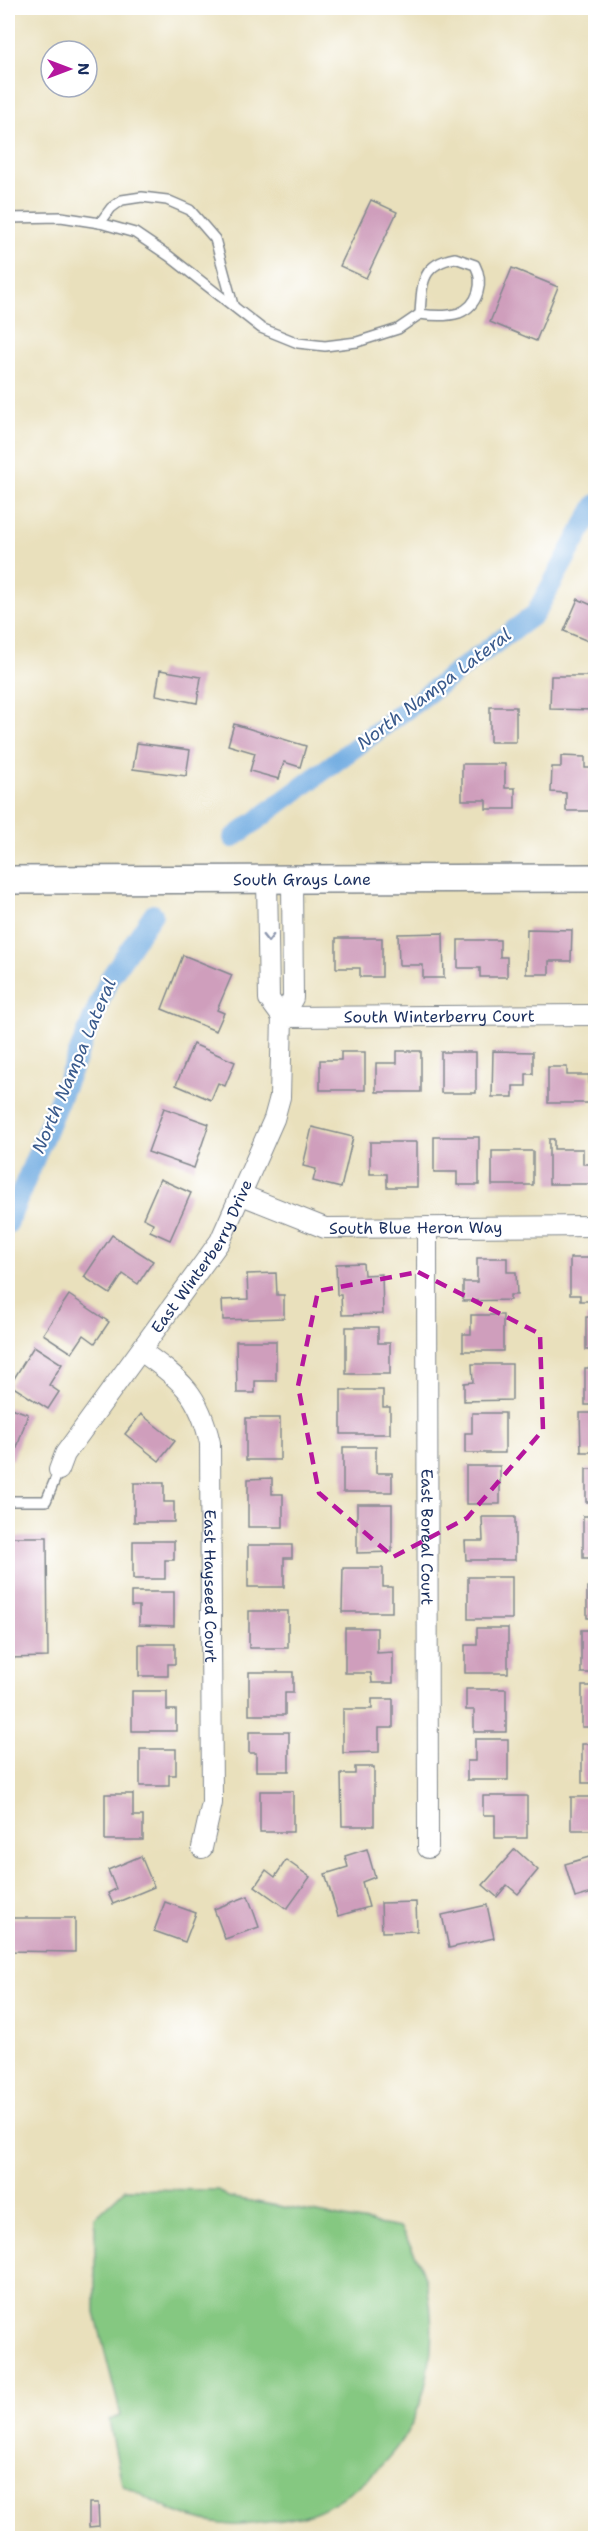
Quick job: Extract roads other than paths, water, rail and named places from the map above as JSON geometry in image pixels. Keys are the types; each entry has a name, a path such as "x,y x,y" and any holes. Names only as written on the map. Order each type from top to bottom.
{"street":[{"name":"South Grays Lane","path":"8,880 596,878"},
{"name":"East Winterberry Drive","path":"59,1470 65,1454 220,1241 274,1119 280,1097 282,1017 269,999 280,880"},
{"name":"South Winterberry Court","path":"282,1017 596,1015"},
{"name":"South Blue Heron Way","path":"242,1195 326,1228 596,1226"},
{"name":"East Boreal Court","path":"427,1227 428,1848"},
{"name":"East Hayseed Court","path":"141,1351 174,1375 192,1394 204,1418 210,1443 212,1803 202,1848"}],"lane":[{"path":"100,223 111,208 122,200 142,196 167,200 190,210 215,239 233,305"},
{"path":"8,218 61,217 100,223 135,233 261,328 298,342 326,346 357,342 398,329 420,314 438,316 461,312 478,296 481,277 475,265 455,258 437,261 427,272 420,314"},
{"path":"8,1501 46,1501 59,1470"}],"waterway":[{"name":"North Nampa Lateral","path":"233,838 535,614 596,504"},
{"name":"North Nampa Lateral","path":"8,1224 109,979 153,914"}]}
